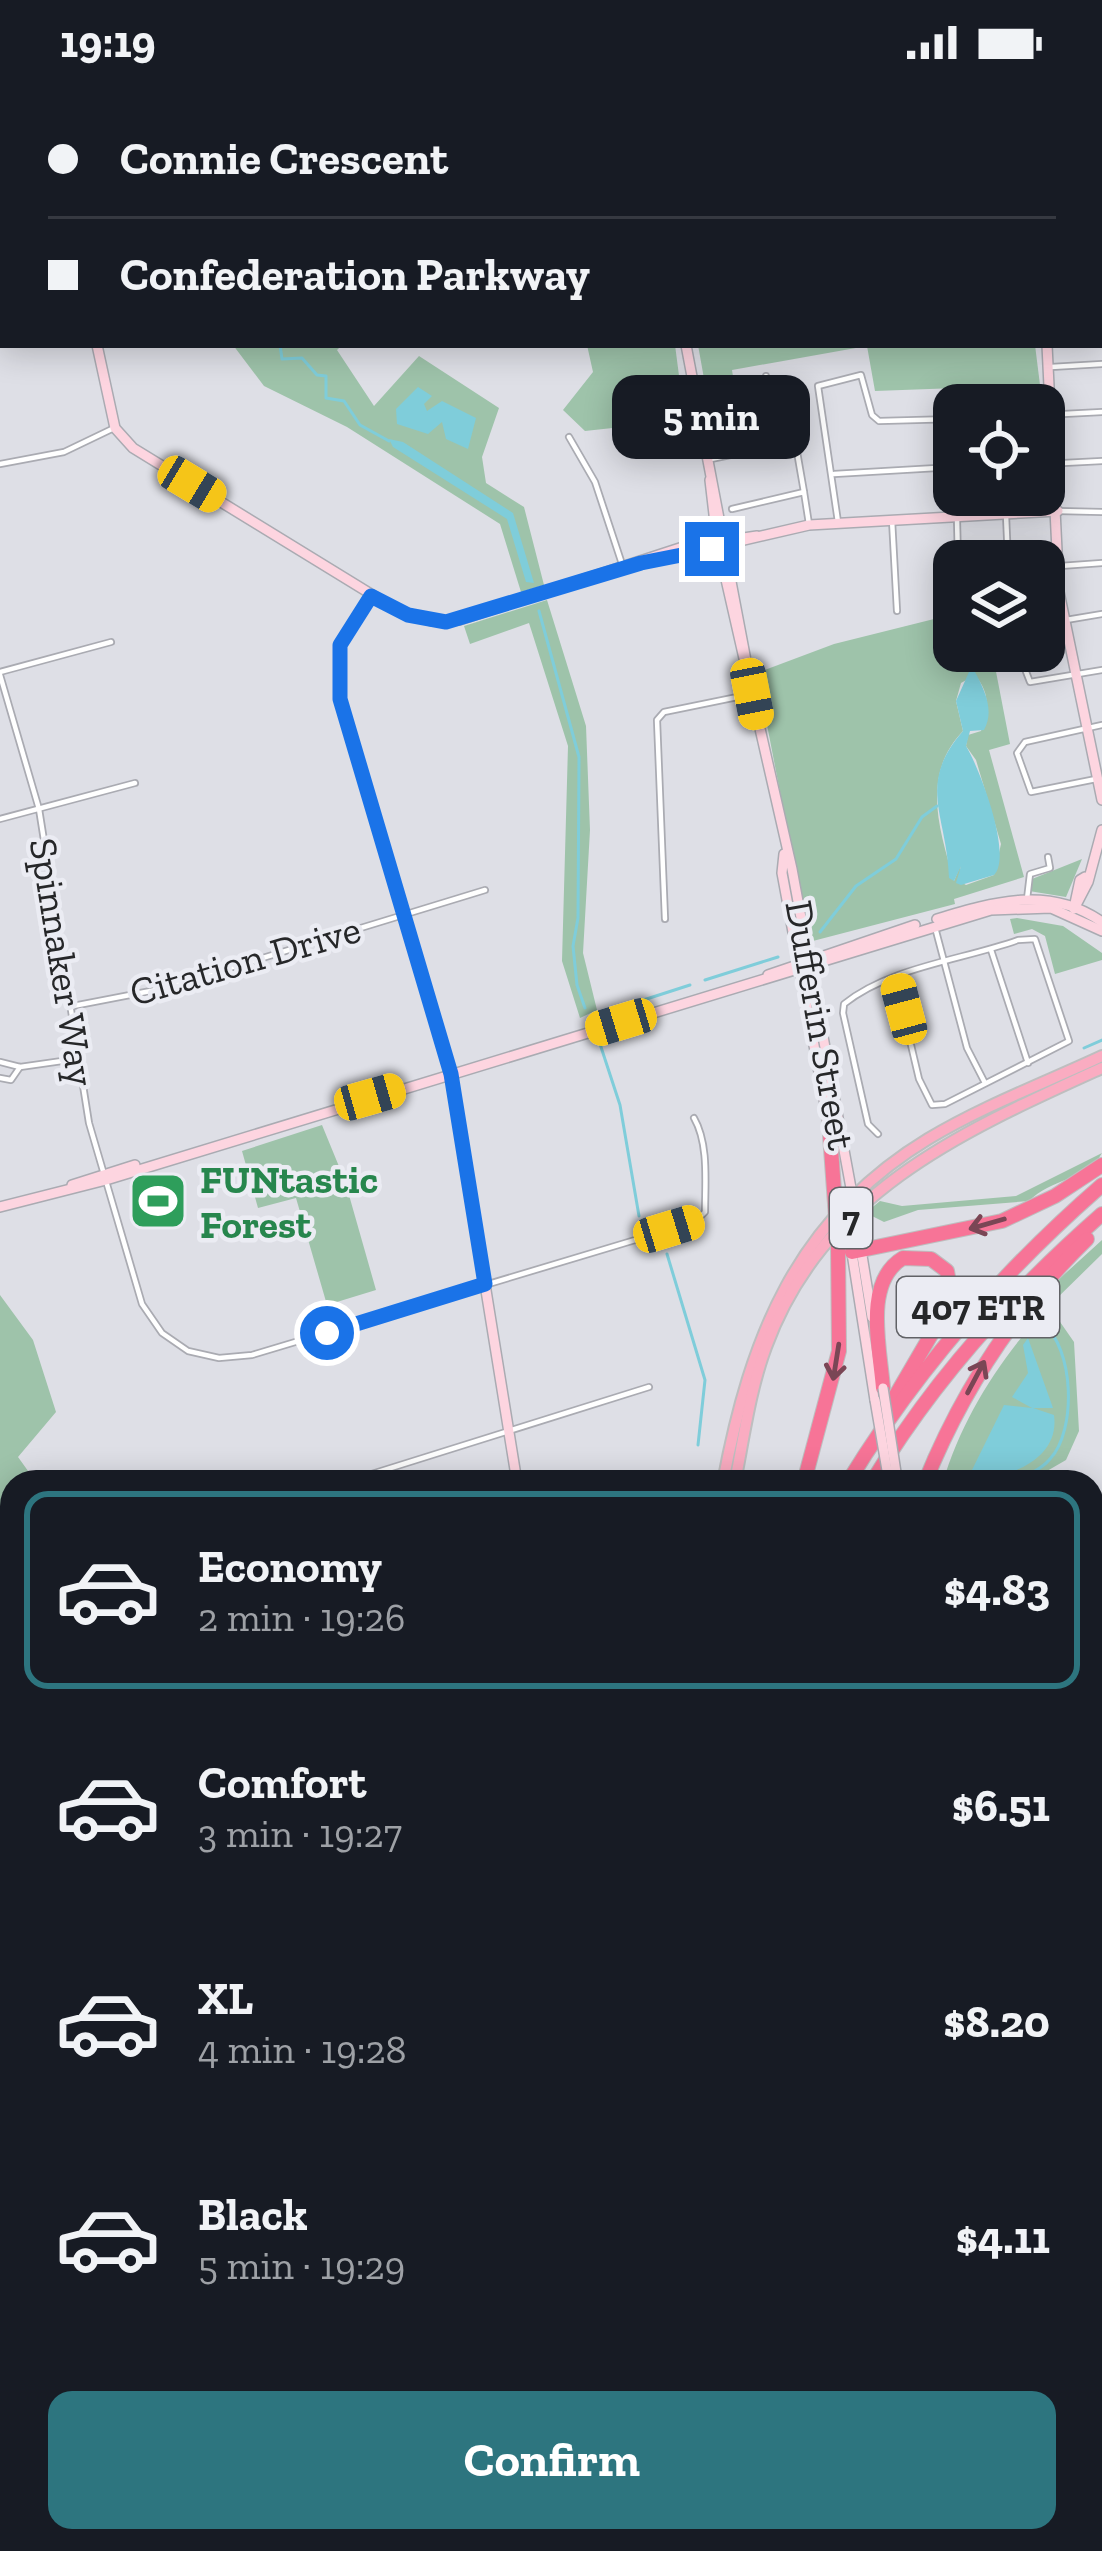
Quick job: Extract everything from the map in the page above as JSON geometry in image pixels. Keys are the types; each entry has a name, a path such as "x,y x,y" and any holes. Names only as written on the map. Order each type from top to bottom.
{"highway":[{"path":"807,1470 839,1351 852,1241 829,1121"},
{"path":"852,1241 1002,1221 1055,1196 1102,1165"},
{"name":"407 ETR","path":"856,1470 942,1347 1038,1240 1102,1185"},
{"name":"407 ETR","path":"880,1470 908,1424 1017,1292 1102,1214"},
{"path":"931,1470 992,1347 1043,1282 1102,1223"},
{"path":"872,1444 952,1299 946,1271 931,1259 903,1258 883,1278 878,1309 879,1394"}],"main road":[{"name":"7","path":"726,1470 756,1343 785,1286 827,1227 926,1141 1102,1056"},
{"name":"7","path":"738,1470 766,1347 823,1250 865,1203 918,1158 1102,1067"}],"street":[{"path":"98,348 115,428 133,448 408,615 446,622 641,563 809,525 987,516"},
{"name":"Dufferin Street","path":"687,348 804,963 892,1470"},
{"path":"1048,348 1050,384"},
{"path":"1051,368 1102,364"},
{"path":"838,522 818,386 872,370"},
{"path":"856,374 867,384 872,416 879,421 933,420"},
{"path":"766,376 780,445"},
{"path":"745,452 740,408 771,399"},
{"path":"1065,414 1102,412"},
{"path":"0,464 64,452 115,428"},
{"path":"569,437 596,482 624,569"},
{"path":"706,460 796,446 809,525"},
{"path":"1065,463 1102,461"},
{"path":"834,474 933,468"},
{"path":"732,508 804,491"},
{"path":"1065,514 1102,512"},
{"path":"963,540 968,517"},
{"path":"884,520 898,611"},
{"path":"1065,566 1102,563"},
{"path":"346,580 355,619"},
{"path":"371,596 340,645 340,699 451,1074 516,1470"},
{"path":"1102,614 1065,621 1102,800"},
{"path":"0,674 111,642"},
{"path":"1024,672 1026,681 1102,670"},
{"name":"Spinnaker Way","path":"0,674 39,809 73,1006 77,1059 105,1176 142,1304 162,1334 200,1355 227,1358 265,1352 702,1217 703,1138 694,1118"},
{"path":"665,919 657,720 664,712 752,694"},
{"path":"1100,778 1031,792 1017,753 1024,742 1102,725"},
{"path":"0,819 135,783"},
{"path":"1073,911 1080,880 1102,830"},
{"path":"1027,899 1030,874 1050,868 1048,857"},
{"name":"Citation Drive","path":"73,1006 161,989 485,890"},
{"path":"0,1207 451,1074 993,902 1027,899 1073,911 1102,926"},
{"path":"934,923 1012,907 1073,911"},
{"path":"934,923 968,1048 985,1083"},
{"path":"878,1134 865,1114 843,1007 857,994 895,977 1028,938 1040,944 1070,1041 945,1104 932,1105 919,1079 895,977"},
{"path":"991,950 1028,1063"},
{"name":"Dufferin Street","path":"804,963 829,1121"},
{"path":"0,1062 20,1067 77,1059"},
{"path":"0,1078 11,1080 20,1067"},
{"path":"386,1470 649,1387"}],"green space":[{"path":"235,348 339,348 374,406 419,356 499,408 482,457 486,483 524,507 544,585 521,592 500,524 347,427 264,386"},
{"path":"588,348 675,348 686,429 645,443 640,425 585,431 563,410 593,372"},
{"path":"699,348 856,348 732,370 736,396 708,401"},
{"path":"867,348 1035,348 1040,384 933,384 933,389 875,391"},
{"path":"547,600 586,726 590,830 583,953 597,1010 580,1018 562,961 568,746 529,623 470,644 464,626"},
{"path":"933,619 933,672 996,672 1010,744 989,750 1024,877 954,899 955,904 809,942 757,673 834,644","holes":["975,675 986,695 981,731 968,735 966,746 976,760 1001,844 994,875 966,885 959,881 961,864 954,881 948,861 939,822 938,784 950,748 963,731 956,701 961,683"]},
{"path":"1082,859 1066,897 1029,891 1032,879"},
{"path":"1010,919 1063,926 1102,953 1102,960 1055,974 1045,936 1032,929 1014,934"},
{"path":"322,1125 345,1181 376,1290 327,1305 296,1198 258,1208 242,1151"},
{"path":"1102,1153 1087,1169 1029,1201 918,1210 884,1222 863,1215 880,1201 902,1206 1016,1196"},
{"path":"1102,1240 1102,1254 1049,1306 1046,1291"},
{"path":"0,1295 33,1340 56,1412 18,1457 27,1470 0,1470"},
{"path":"1049,1306 1074,1342 1079,1431 1066,1460 1049,1470 947,1470 986,1388"}],"water":[{"path":"418,387 432,396 424,404 427,411 442,401 476,418 468,449 446,439 442,422 428,434 397,424 396,409"},
{"path":"389,439 403,442 513,513 534,583 526,582 507,519 393,447"},
{"path":"969,672 975,672 988,715 984,730 970,731 966,746 986,792 1000,850 994,875 961,885 956,883 961,866 954,881 949,878 937,784 949,750 963,731 956,701"},
{"path":"1028,1338 1053,1408 1033,1408 1054,1415 1053,1433 1047,1447 1022,1468 972,1470 1004,1405 1032,1408 1012,1397 1028,1373 1023,1345"}],"waterway":[{"path":"280,348 282,359 302,358 317,375 326,376 326,398 344,401 360,425 389,441"},
{"path":"539,611 579,757 578,918 573,946 585,1008"},
{"path":"820,932 856,886 896,859 922,817 937,806"},
{"path":"705,980 778,957"},
{"path":"600,1014 690,985"},
{"path":"1084,1048 1102,1040"},
{"path":"600,1044 620,1105 639,1216"},
{"path":"667,1254 705,1380 698,1445"},
{"path":"1035,1470 1059,1446 1068,1410 1061,1351 1043,1324"}],"place":[{"name":"FUNtastic Forest","path":"158,1201"}],"route":[{"path":"327,1333 485,1284 451,1074 340,699 336,676 340,645 371,596 408,615 446,622 641,563 712,549"}]}
